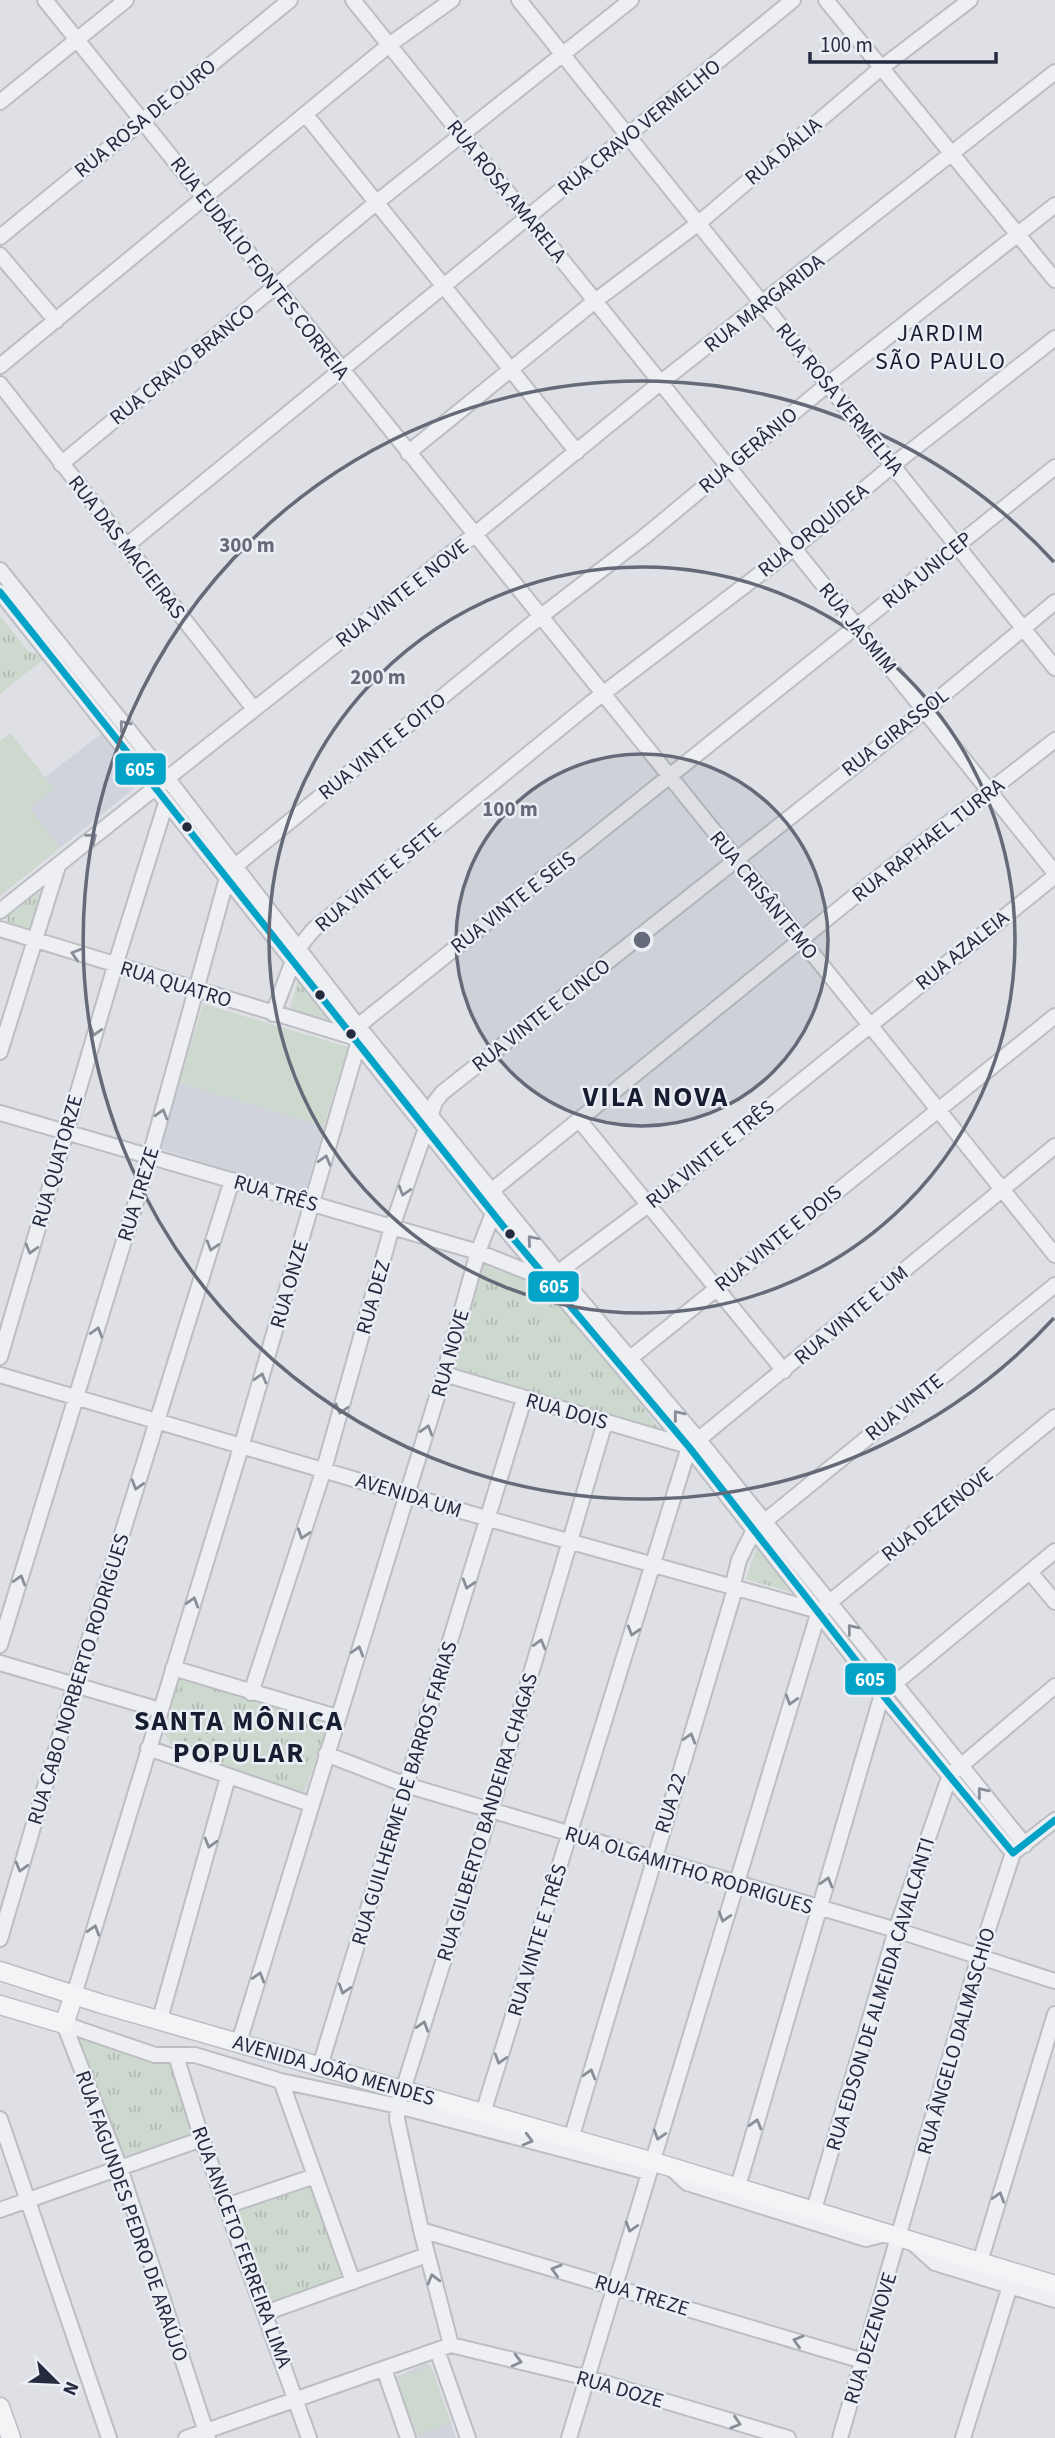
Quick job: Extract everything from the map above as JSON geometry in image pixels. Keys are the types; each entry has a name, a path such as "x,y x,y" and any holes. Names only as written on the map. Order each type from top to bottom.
{"main road":[{"name":"AVENIDA JOÃO MENDES","path":"0,1971 320,2066 400,2098 483,2113 571,2139 649,2167 670,2167 737,2190 980,2262 1012,2279 1055,2285"},
{"path":"0,2005 64,2024 74,1995"},
{"path":"0,2407 11,2438"}],"street":[{"name":"RUA EUDÁLIO FONTES CORREIA","path":"46,0 474,535"},
{"path":"0,102 126,0"},
{"name":"RUA ROSA DE OURO","path":"0,237 290,0"},
{"name":"RUA ROSA AMARELA","path":"353,0 660,383"},
{"path":"0,366 389,45 452,0"},
{"name":"RUA ROSA VERMELHA","path":"519,0 700,222 1055,668"},
{"name":"RUA CRAVO BRANCO","path":"61,464 377,202 631,0"},
{"name":"RUA CRAVO VERMELHO","path":"127,546 793,0"},
{"path":"826,0 1055,280"},
{"name":"RUA DÁLIA","path":"408,453 595,301 700,222 881,68 970,0"},
{"name":"RUA MARGARIDA","path":"474,535 660,383 953,155 1055,72"},
{"path":"306,115 577,452"},
{"name":"RUA GERÂNIO","path":"540,617 644,537 828,384 1055,205"},
{"path":"0,255 55,321"},
{"name":"RUA ORQUÍDEA","path":"602,694 794,548 893,465 1055,338"},
{"name":"RUA JASMIM","path":"660,383 729,465 1055,875"},
{"name":"RUA DAS MACIEIRAS","path":"0,384 254,709"},
{"name":"RUA UNICEP","path":"669,778 1055,467"},
{"name":"RUA CRISÂNTEMO","path":"474,535 1055,1255"},
{"name":"RUA VINTE E NOVE","path":"0,911 474,535"},
{"path":"0,570 40,631 161,782 356,1035 624,1363 694,1443 824,1606 895,1682 955,1770"},
{"path":"0,593 40,631"},
{"name":"RUA GIRASSOL","path":"736,861 1055,602"},
{"name":"RUA VINTE E OITO","path":"230,873 540,617"},
{"name":"RUA VINTE E SETE","path":"295,955 313,930 602,694"},
{"name":"RUA RAPHAEL TURRA","path":"492,1201 580,1121 802,940 1055,740"},
{"name":"RUA VINTE E SEIS","path":"356,1035 669,778"},
{"path":"161,782 166,803 230,873"},
{"name":"RUA QUATORZE","path":"0,1357 64,1133 166,803"},
{"name":"RUA VINTE E CINCO","path":"427,1119 442,1093 736,861"},
{"path":"0,1052 58,866"},
{"name":"RUA TREZE","path":"0,1645 149,1156 230,873"},
{"name":"RUA AZALEIA","path":"870,1027 932,972 1055,875"},
{"name":"RUA QUATRO","path":"0,929 273,1014 356,1035"},
{"path":"273,1014 295,955"},
{"name":"RUA VINTE E DOIS","path":"624,1363 937,1108 1055,1016"},
{"name":"RUA VINTE E TRÊS","path":"554,1277 870,1027"},
{"name":"RUA ONZE","path":"74,1995 313,1204 356,1035"},
{"name":"RUA TRÊS","path":"0,1113 478,1252 554,1277"},
{"name":"RUA DEZ","path":"251,1693 324,1469 392,1227 427,1119"},
{"path":"580,1121 784,1371"},
{"name":"RUA VINTE E UM","path":"694,1443 1055,1146"},
{"path":"158,1420 232,1180"},
{"name":"RUA NOVE","path":"239,2042 444,1374 492,1201"},
{"name":"RUA VINTE","path":"759,1526 1055,1285"},
{"name":"RUA DOIS","path":"444,1374 605,1422 694,1443"},
{"name":"AVENIDA UM","path":"0,1375 653,1566 733,1588 824,1606"},
{"name":"RUA GUILHERME DE BARROS FARIAS","path":"320,2066 524,1399"},
{"name":"RUA DEZENOVE","path":"824,1606 1055,1417"},
{"name":"RUA CABO NORBERTO RODRIGUES","path":"0,1939 75,1685 158,1420"},
{"name":"RUA GILBERTO BANDEIRA CHAGAS","path":"400,2098 491,1810 605,1422"},
{"name":"RUA VINTE E TRÊS","path":"483,2113 653,1566 694,1443"},
{"name":"RUA 22","path":"571,2139 740,1560 759,1526"},
{"path":"737,2190 882,1693 1055,1551"},
{"path":"1030,1572 1055,1602"},
{"path":"824,1606 882,1693 955,1770 1019,1849 1055,1820"},
{"path":"569,2438 734,1884 824,1606"},
{"path":"0,1663 160,1710"},
{"path":"173,1668 337,1717"},
{"path":"955,1770 1055,1686"},
{"path":"148,1748 310,1804"},
{"name":"RUA OLGAMITHO RODRIGUES","path":"326,1754 406,1785 896,1930 1055,1981"},
{"name":"RUA EDSON DE ALMEIDA CAVALCANTI","path":"813,2213 896,1930 955,1770"},
{"path":"160,2020 228,1777"},
{"name":"RUA ÂNGELO DALMASCHIO","path":"899,2238 979,1957 1019,1849"},
{"path":"980,2262 1055,2014"},
{"path":"64,2024 155,2055 195,2055 281,2081 400,2098 397,2119 444,2348 468,2438"},
{"name":"RUA FAGUNDES PEDRO DE ARAÚJO","path":"64,2024 120,2168 207,2435"},
{"name":"RUA ANICETO FERREIRA LIMA","path":"176,2056 202,2139 309,2438"},
{"path":"281,2081 353,2282"},
{"name":"AVENIDA JOÃO MENDES","path":"400,2098 649,2167"},
{"path":"0,2119 30,2200 108,2438"},
{"path":"0,2210 202,2139"},
{"name":"AVENIDA JOÃO MENDES","path":"670,2167 687,2183 866,2239 899,2238 935,2263 1012,2279 1055,2300"},
{"path":"226,2206 314,2176"},
{"name":"RUA TREZE","path":"421,2230 863,2361"},
{"name":"RUA DEZENOVE","path":"840,2438 899,2238"},
{"path":"265,2314 427,2255"},
{"path":"963,2438 1012,2279"},
{"path":"186,2438 207,2435 444,2348"},
{"name":"RUA DOZE","path":"444,2348 588,2378 788,2438"},
{"path":"384,2369 408,2438"}],"shaded area":[{"path":"101,734 139,780 138,785 60,848 29,808 54,789 45,777"},
{"path":"179,1083 324,1126 306,1190 300,1193 161,1149"},
{"path":"426,2363 431,2366 456,2438 418,2438 396,2377"}],"green space":[{"path":"0,616 29,652 38,654 43,660 0,694"},
{"path":"11,733 54,789 30,808 60,848 0,896 0,741"},
{"path":"38,892 41,894 30,929 7,923 7,917"},
{"path":"299,976 334,1021 290,1009"},
{"path":"203,1004 348,1047 324,1126 179,1083"},
{"path":"486,1262 542,1284 553,1293 660,1429 455,1368 453,1362 481,1265"},
{"path":"758,1543 797,1594 746,1579"},
{"path":"185,1678 323,1720 326,1731 305,1790 297,1793 172,1747 162,1728 177,1681"},
{"path":"214,1699 221,1718 217,1738 203,1750 194,1752 183,1749 172,1734 193,1737 209,1730 217,1712"},
{"path":"77,2035 171,2064 194,2135 124,2156"},
{"path":"311,2184 344,2276 268,2304 235,2212"},
{"path":"431,2366 451,2423 417,2435 396,2379"}],"transit line":[{"name":"605","path":"0,592 507,1231 689,1447 882,1694 1013,1853 1055,1820"}],"district":[{"name":"JARDIM SÃO PAULO","path":"941,347"},
{"name":"VILA NOVA","path":"656,1096"},
{"name":"SANTA MÔNICA POPULAR","path":"239,1736"}]}
